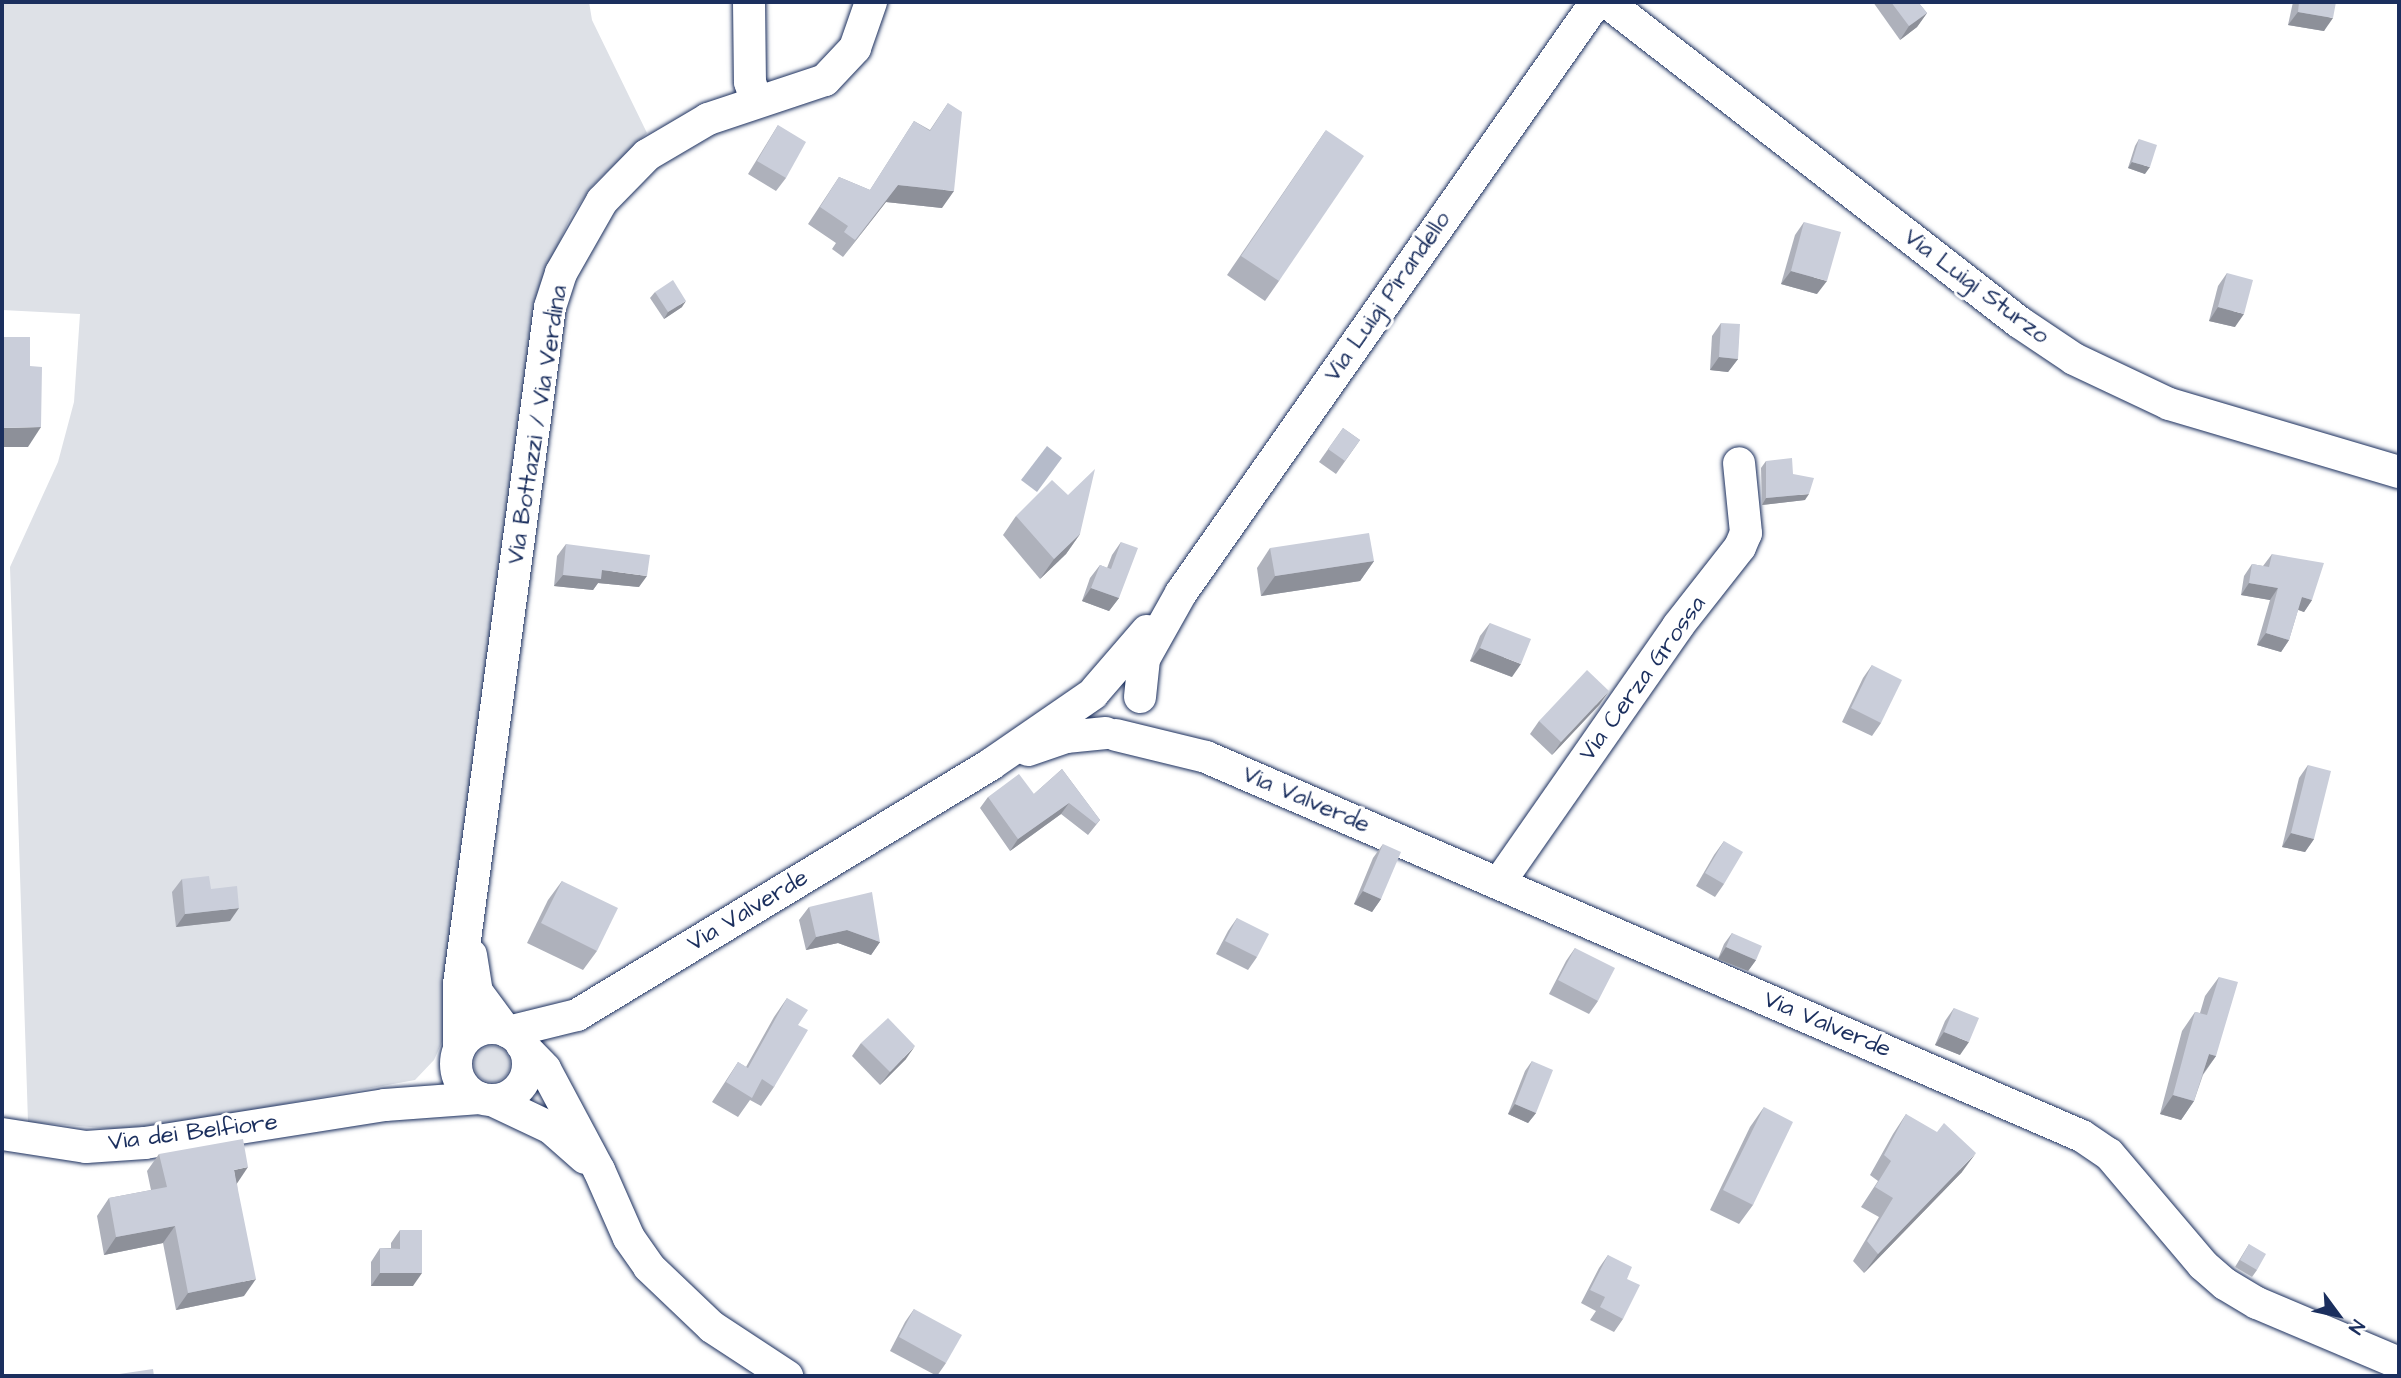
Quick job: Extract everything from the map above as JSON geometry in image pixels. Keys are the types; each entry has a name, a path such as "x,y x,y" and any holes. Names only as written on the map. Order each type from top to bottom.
{"street":[{"path":"749,2 750,82 757,100"},
{"name":"Via Bottazzi / Via Verdina","path":"469,926 550,307 561,273 603,201 647,155 708,119 757,100 800,90 825,80 841,67 866,27 871,2"},
{"name":"Via Luigi Pirandello","path":"1181,593 1596,2"},
{"name":"Via Luigi Sturzo","path":"1607,2 2019,322 2074,359 2168,404 2399,472"},
{"name":"Via Cerza Grossa","path":"1499,883 1678,626 1740,547 1746,533 1739,463"},
{"path":"1181,593 1095,692 1091,721 1111,734 1206,757"},
{"path":"991,764 1066,737 1111,734 1136,727 1144,659 1181,593"},
{"path":"991,764 1105,684 1125,683 1165,730 1206,757"},
{"name":"Via Valverde","path":"1206,757 2082,1136 2109,1154 2203,1265 2225,1284 2257,1303 2399,1363"},
{"name":"Via Valverde","path":"518,1050 991,764"},
{"path":"385,1105 486,1099 513,1093 518,1050 477,992 469,926"},
{"path":"469,926 458,984 460,1081 486,1099 551,1128 599,1170"},
{"path":"385,1105 419,1089 458,1052 473,1033 518,1050 545,1069 599,1170 629,1238 649,1267 712,1327 787,1376"},
{"name":"Via dei Belfiore","path":"2,1134 86,1147 145,1143 385,1105"}],"shaded area":[{"path":"2,2 589,2 592,20 647,133 593,185 571,216 539,287 446,1033 434,1060 415,1080 185,1122 115,1129 28,1122 10,567 58,462 74,402 80,314 2,310"},
{"path":"492,1046 504,1052 510,1064 504,1076 492,1082 480,1076 474,1064 480,1052"}],"water":[{"path":"1047,446 1062,458 1037,492 1021,480"}],"building":[{"path":"1891,2 1918,2 1927,13 1909,26"},
{"path":"2299,2 2336,2 2333,18 2298,12"},
{"path":"948,103 962,112 954,191 898,185 855,240 844,232 848,226 820,207 839,177 870,190 914,121 930,131"},
{"path":"778,125 806,142 786,178 757,161"},
{"path":"1326,130 1364,156 1279,281 1241,256"},
{"path":"2139,139 2157,145 2150,167 2132,162"},
{"path":"1804,222 1841,232 1827,281 1791,271"},
{"path":"2227,273 2253,280 2244,314 2218,307"},
{"path":"673,280 686,301 668,312 655,292"},
{"path":"1721,323 1740,324 1738,359 1719,357"},
{"path":"2,337 30,337 30,366 42,367 41,427 2,428"},
{"path":"1343,428 1360,440 1345,461 1328,449"},
{"path":"1792,458 1793,474 1814,478 1809,494 1766,498 1766,461"},
{"path":"1095,469 1080,534 1054,559 1016,516 1052,480 1068,495"},
{"path":"1369,533 1374,561 1275,576 1270,548"},
{"path":"1121,542 1138,548 1119,598 1091,588 1100,565 1111,569"},
{"path":"566,544 650,555 647,576 602,570 601,579 563,575"},
{"path":"2272,554 2324,563 2312,600 2302,597 2289,640 2266,633 2278,588 2249,583 2252,564 2269,567"},
{"path":"1490,623 1531,639 1521,664 1480,648"},
{"path":"1872,665 1902,680 1881,723 1851,708"},
{"path":"1587,670 1609,691 1561,742 1539,721"},
{"path":"2308,765 2331,771 2314,839 2291,833"},
{"path":"1062,769 1100,820 1096,824 1069,803 1018,839 988,797 1019,774 1034,794"},
{"path":"1724,841 1743,852 1724,884 1705,873"},
{"path":"1383,844 1401,852 1381,899 1363,891"},
{"path":"209,876 211,889 237,886 239,908 185,914 182,879"},
{"path":"562,881 618,908 597,951 541,923"},
{"path":"872,892 880,942 847,930 816,937 809,907"},
{"path":"1237,918 1269,934 1257,957 1225,941"},
{"path":"1732,933 1762,946 1756,960 1726,947"},
{"path":"1575,948 1615,968 1598,1001 1558,980"},
{"path":"2219,977 2238,982 2216,1056 2209,1054 2194,1101 2173,1095 2195,1012 2207,1015"},
{"path":"787,998 808,1010 798,1025 808,1030 774,1087 762,1079 752,1098 726,1082 738,1062 748,1068"},
{"path":"1954,1008 1979,1018 1969,1042 1944,1032"},
{"path":"888,1018 915,1046 890,1072 861,1043"},
{"path":"1532,1061 1553,1070 1536,1113 1515,1104"},
{"path":"1764,1107 1793,1122 1753,1205 1723,1190"},
{"path":"1906,1114 1937,1132 1944,1123 1976,1153 1878,1254 1867,1241 1893,1198 1875,1187 1891,1161 1884,1155"},
{"path":"243,1139 248,1167 234,1170 256,1279 188,1293 175,1226 116,1237 109,1198 167,1187 159,1154"},
{"path":"400,1230 422,1230 422,1273 380,1273 380,1248 400,1249"},
{"path":"2249,1244 2266,1254 2257,1270 2240,1260"},
{"path":"1608,1255 1632,1267 1627,1279 1640,1285 1623,1319 1600,1307 1605,1297 1590,1290"},
{"path":"914,1309 962,1335 946,1363 899,1337"},
{"path":"153,1369 154,1376 106,1376"}]}
